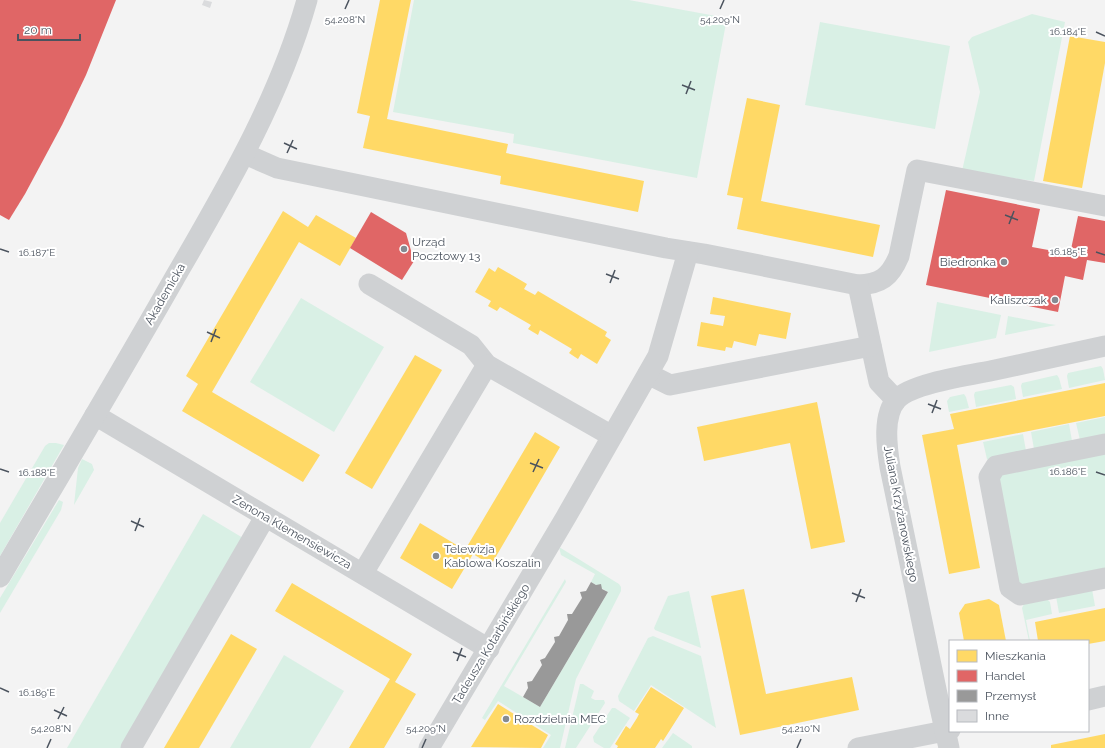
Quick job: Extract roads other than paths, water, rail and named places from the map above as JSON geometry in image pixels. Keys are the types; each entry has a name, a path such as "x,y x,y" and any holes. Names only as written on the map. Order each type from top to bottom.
{"street":[{"name":"Akademicka","path":"0,577 188,255 245,154 261,121 288,56 307,0"},
{"path":"245,154 277,168 688,252 858,285 870,284 881,280 894,268 899,256 917,170 1105,206"},
{"name":"Tadeusza Kotarbińskiego","path":"429,748 489,649 658,356 688,252"},
{"path":"369,284 471,345 487,365 612,436"},
{"path":"858,285 879,382 896,400 919,387 1105,346"},
{"path":"648,374 670,385 871,346"},
{"path":"363,573 487,365"},
{"name":"Juliana Krzyżanowskiego","path":"896,400 890,412 887,424 888,455 937,694 948,736"},
{"name":"Zenona Klemensiewicza","path":"95,415 489,649"},
{"path":"1105,444 996,466 989,477 1010,588 1020,595 1105,578"},
{"path":"131,748 265,517"},
{"path":"1089,700 1105,696"},
{"path":"858,748 948,736"}],"place":[{"name":"Urząd Pocztowy 13","path":"404,249"},
{"name":"Biedronka","path":"1004,262"},
{"name":"Kaliszczak","path":"1055,300"},
{"name":"Telewizja Kablowa Koszalin","path":"436,556"},
{"name":"Rozdzielnia MEC","path":"506,719"}]}
